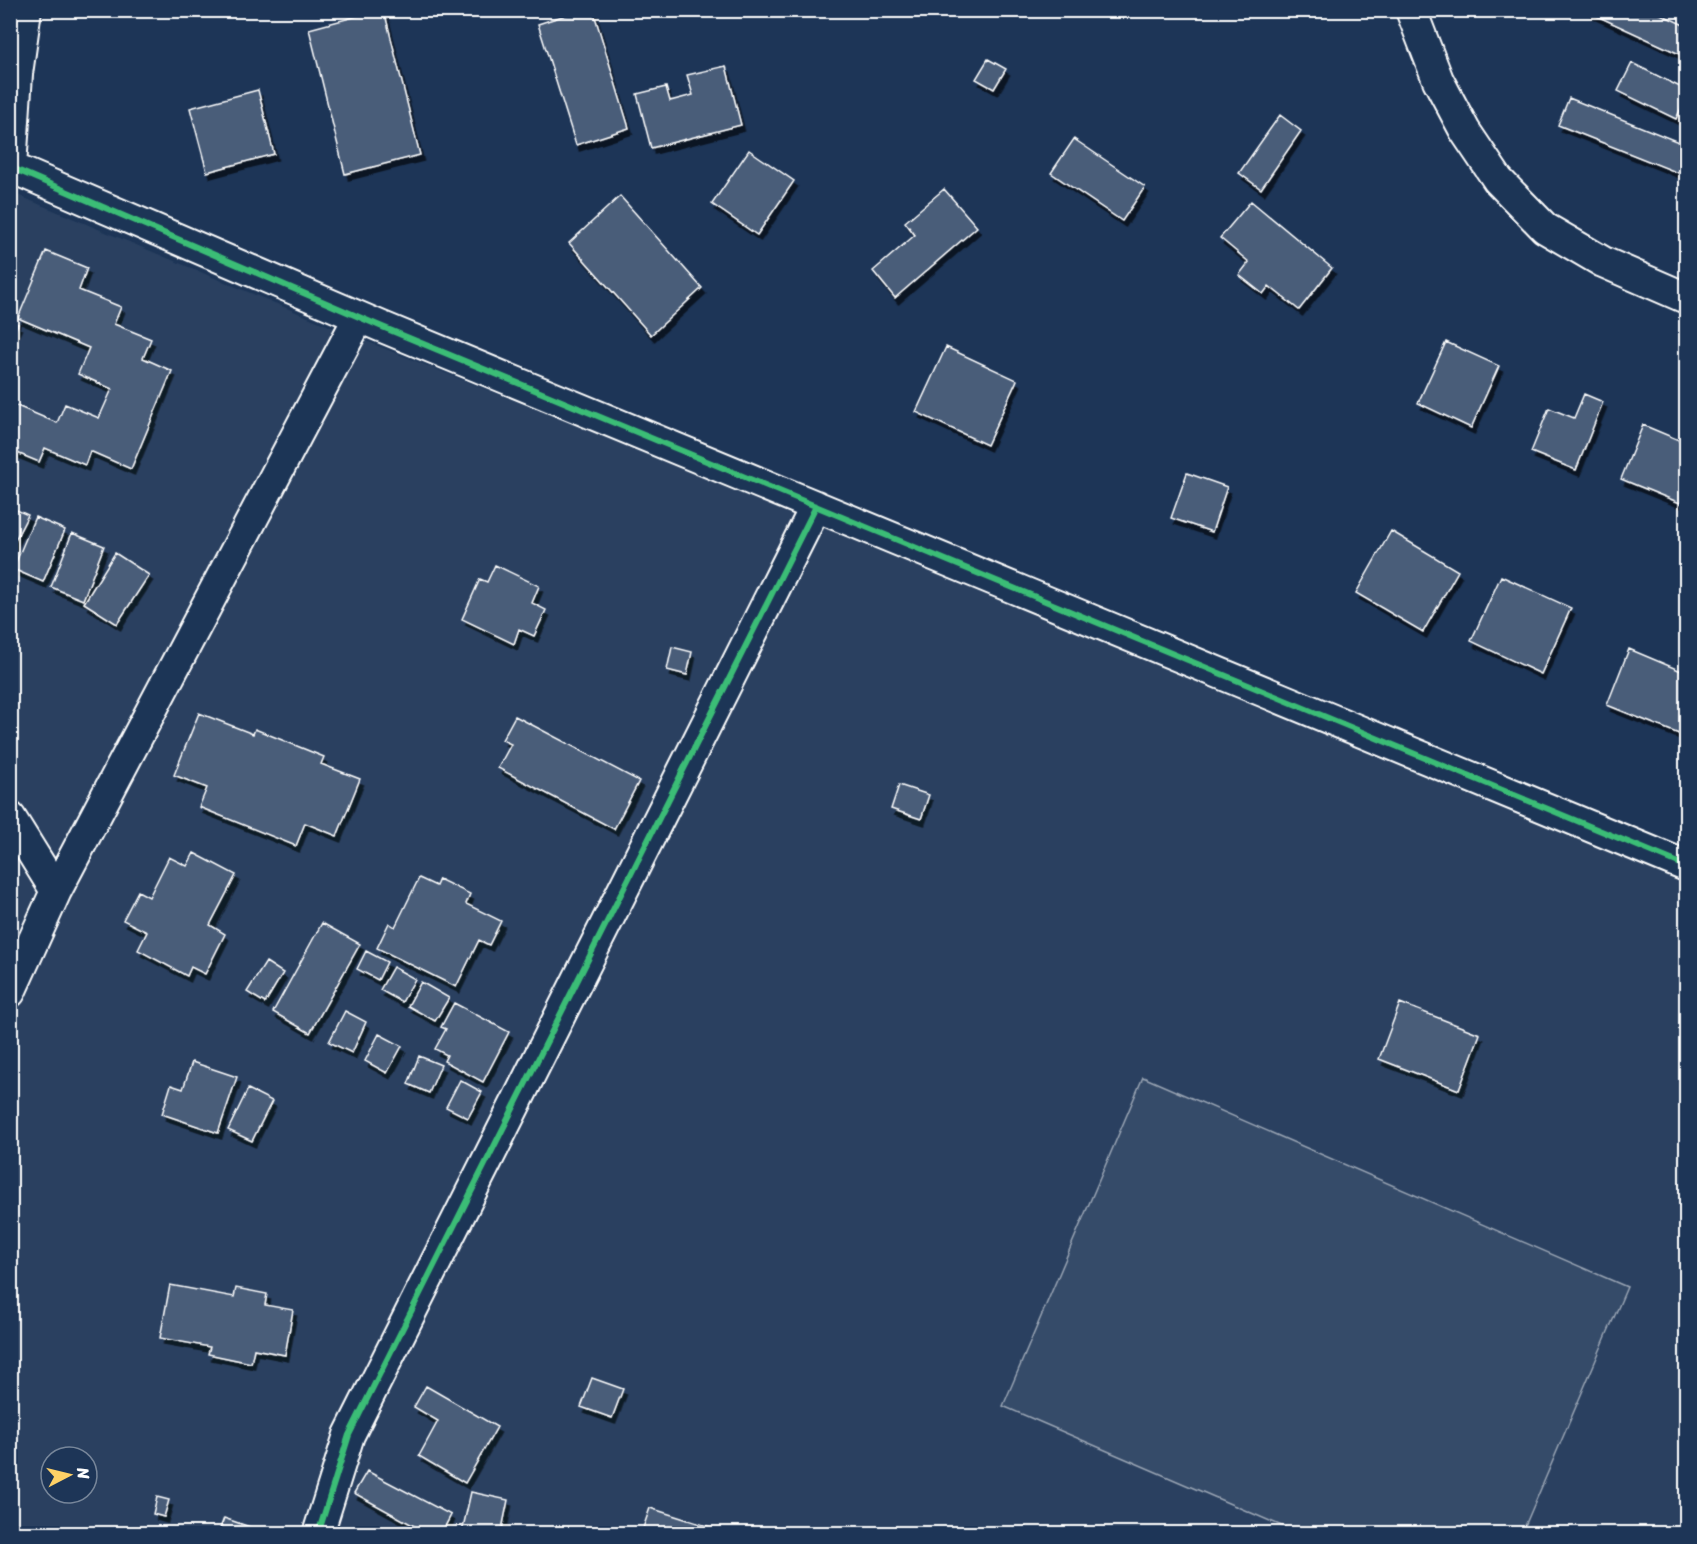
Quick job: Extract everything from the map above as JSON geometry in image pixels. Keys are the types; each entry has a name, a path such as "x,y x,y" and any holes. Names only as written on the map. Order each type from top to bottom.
{"street":[{"path":"26,10 17,74 11,167 359,317 1686,866"},
{"path":"1412,10 1438,80 1464,131 1498,180 1545,228 1603,262 1686,298"},
{"path":"10,992 56,891 359,317"},
{"path":"318,1533 350,1435 816,506"},
{"path":"10,817 56,891"}],"shaded area":[{"path":"10,192 341,331 1434,770 1686,877 1686,1533 11,1533"},
{"path":"1143,1077 1627,1287 1522,1533 1298,1533 1003,1406"}],"building":[{"path":"384,10 420,155 345,174 309,29"},
{"path":"581,10 593,10 629,128 576,145 538,24"},
{"path":"1589,10 1652,10 1686,26 1686,57 1588,12"},
{"path":"988,59 1006,69 994,89 976,79"},
{"path":"1632,63 1686,90 1686,97 1676,119 1618,91"},
{"path":"726,66 741,125 651,148 637,94 666,87 670,101 693,95 687,75"},
{"path":"258,90 274,154 207,172 190,108"},
{"path":"1569,98 1686,145 1686,176 1558,125"},
{"path":"1280,115 1301,131 1261,189 1239,173"},
{"path":"1074,139 1145,187 1122,221 1051,173"},
{"path":"749,150 794,181 757,235 712,204"},
{"path":"944,189 977,227 895,298 873,271 915,235 905,222"},
{"path":"620,196 702,288 651,335 569,243"},
{"path":"1251,201 1332,268 1299,310 1269,286 1263,294 1239,275 1249,262 1220,238"},
{"path":"46,251 87,268 79,290 121,307 114,324 151,339 143,358 172,371 131,469 90,451 85,465 45,448 39,462 10,450 10,403 57,423 65,404 99,418 112,389 78,374 89,348 18,318"},
{"path":"10,315 17,318 15,323 18,324 10,341"},
{"path":"1446,342 1499,366 1471,428 1418,403"},
{"path":"946,347 1017,380 987,445 916,412"},
{"path":"1584,394 1603,402 1576,470 1531,452 1549,408 1574,418"},
{"path":"1643,425 1686,443 1685,505 1621,479"},
{"path":"1187,473 1227,487 1212,532 1171,518"},
{"path":"10,507 28,515 10,550"},
{"path":"35,517 65,530 43,582 13,569"},
{"path":"1391,531 1458,571 1423,632 1356,593"},
{"path":"72,533 104,546 83,600 51,587"},
{"path":"115,553 149,575 117,624 84,603"},
{"path":"495,565 539,586 532,603 546,610 534,636 519,629 514,644 462,619 480,579 487,582"},
{"path":"1501,576 1571,608 1541,674 1471,641"},
{"path":"672,647 692,652 687,675 667,670"},
{"path":"1629,649 1686,673 1686,715 1679,734 1607,705"},
{"path":"199,713 253,734 255,729 324,757 321,764 360,779 337,836 305,823 296,846 199,807 207,788 174,775"},
{"path":"515,716 639,781 614,829 498,768 511,744 502,740"},
{"path":"899,785 929,795 921,819 891,809"},
{"path":"194,853 236,875 210,925 225,934 205,974 191,967 187,976 138,950 147,932 123,920 138,891 149,897 169,857 187,866"},
{"path":"419,878 436,886 439,879 470,894 466,904 501,921 489,945 479,940 456,987 377,948 389,923 395,927"},
{"path":"322,923 360,944 310,1033 273,1012"},
{"path":"366,951 387,962 378,980 357,969"},
{"path":"266,962 283,973 265,1003 247,992"},
{"path":"393,967 415,979 402,1002 380,990"},
{"path":"421,982 449,998 435,1021 408,1006"},
{"path":"454,1003 509,1032 483,1082 444,1061 447,1055 435,1049 446,1029 441,1027"},
{"path":"1400,1003 1480,1034 1459,1090 1379,1059"},
{"path":"345,1011 366,1022 352,1053 329,1042"},
{"path":"379,1034 402,1046 387,1073 365,1061"},
{"path":"419,1056 441,1065 429,1093 408,1084"},
{"path":"192,1062 237,1077 218,1133 162,1114 171,1085 183,1089"},
{"path":"460,1080 482,1092 468,1118 446,1107"},
{"path":"248,1089 272,1101 252,1141 228,1130"},
{"path":"170,1285 234,1297 236,1288 267,1294 265,1305 293,1310 285,1355 254,1349 251,1363 208,1354 210,1347 160,1338"},
{"path":"592,1378 623,1389 612,1418 581,1407"},
{"path":"426,1386 497,1427 465,1483 419,1456 438,1421 414,1407"},
{"path":"367,1471 451,1515 441,1534 429,1534 354,1493"},
{"path":"471,1492 508,1500 501,1534 462,1532"},
{"path":"157,1497 169,1500 164,1517 153,1514"},
{"path":"650,1508 710,1527 708,1534 641,1534"},
{"path":"224,1518 267,1533 267,1534 218,1534"}],"cycle path":[{"path":"10,167 380,326 1686,866"},
{"path":"318,1534 349,1435 816,506"}]}
